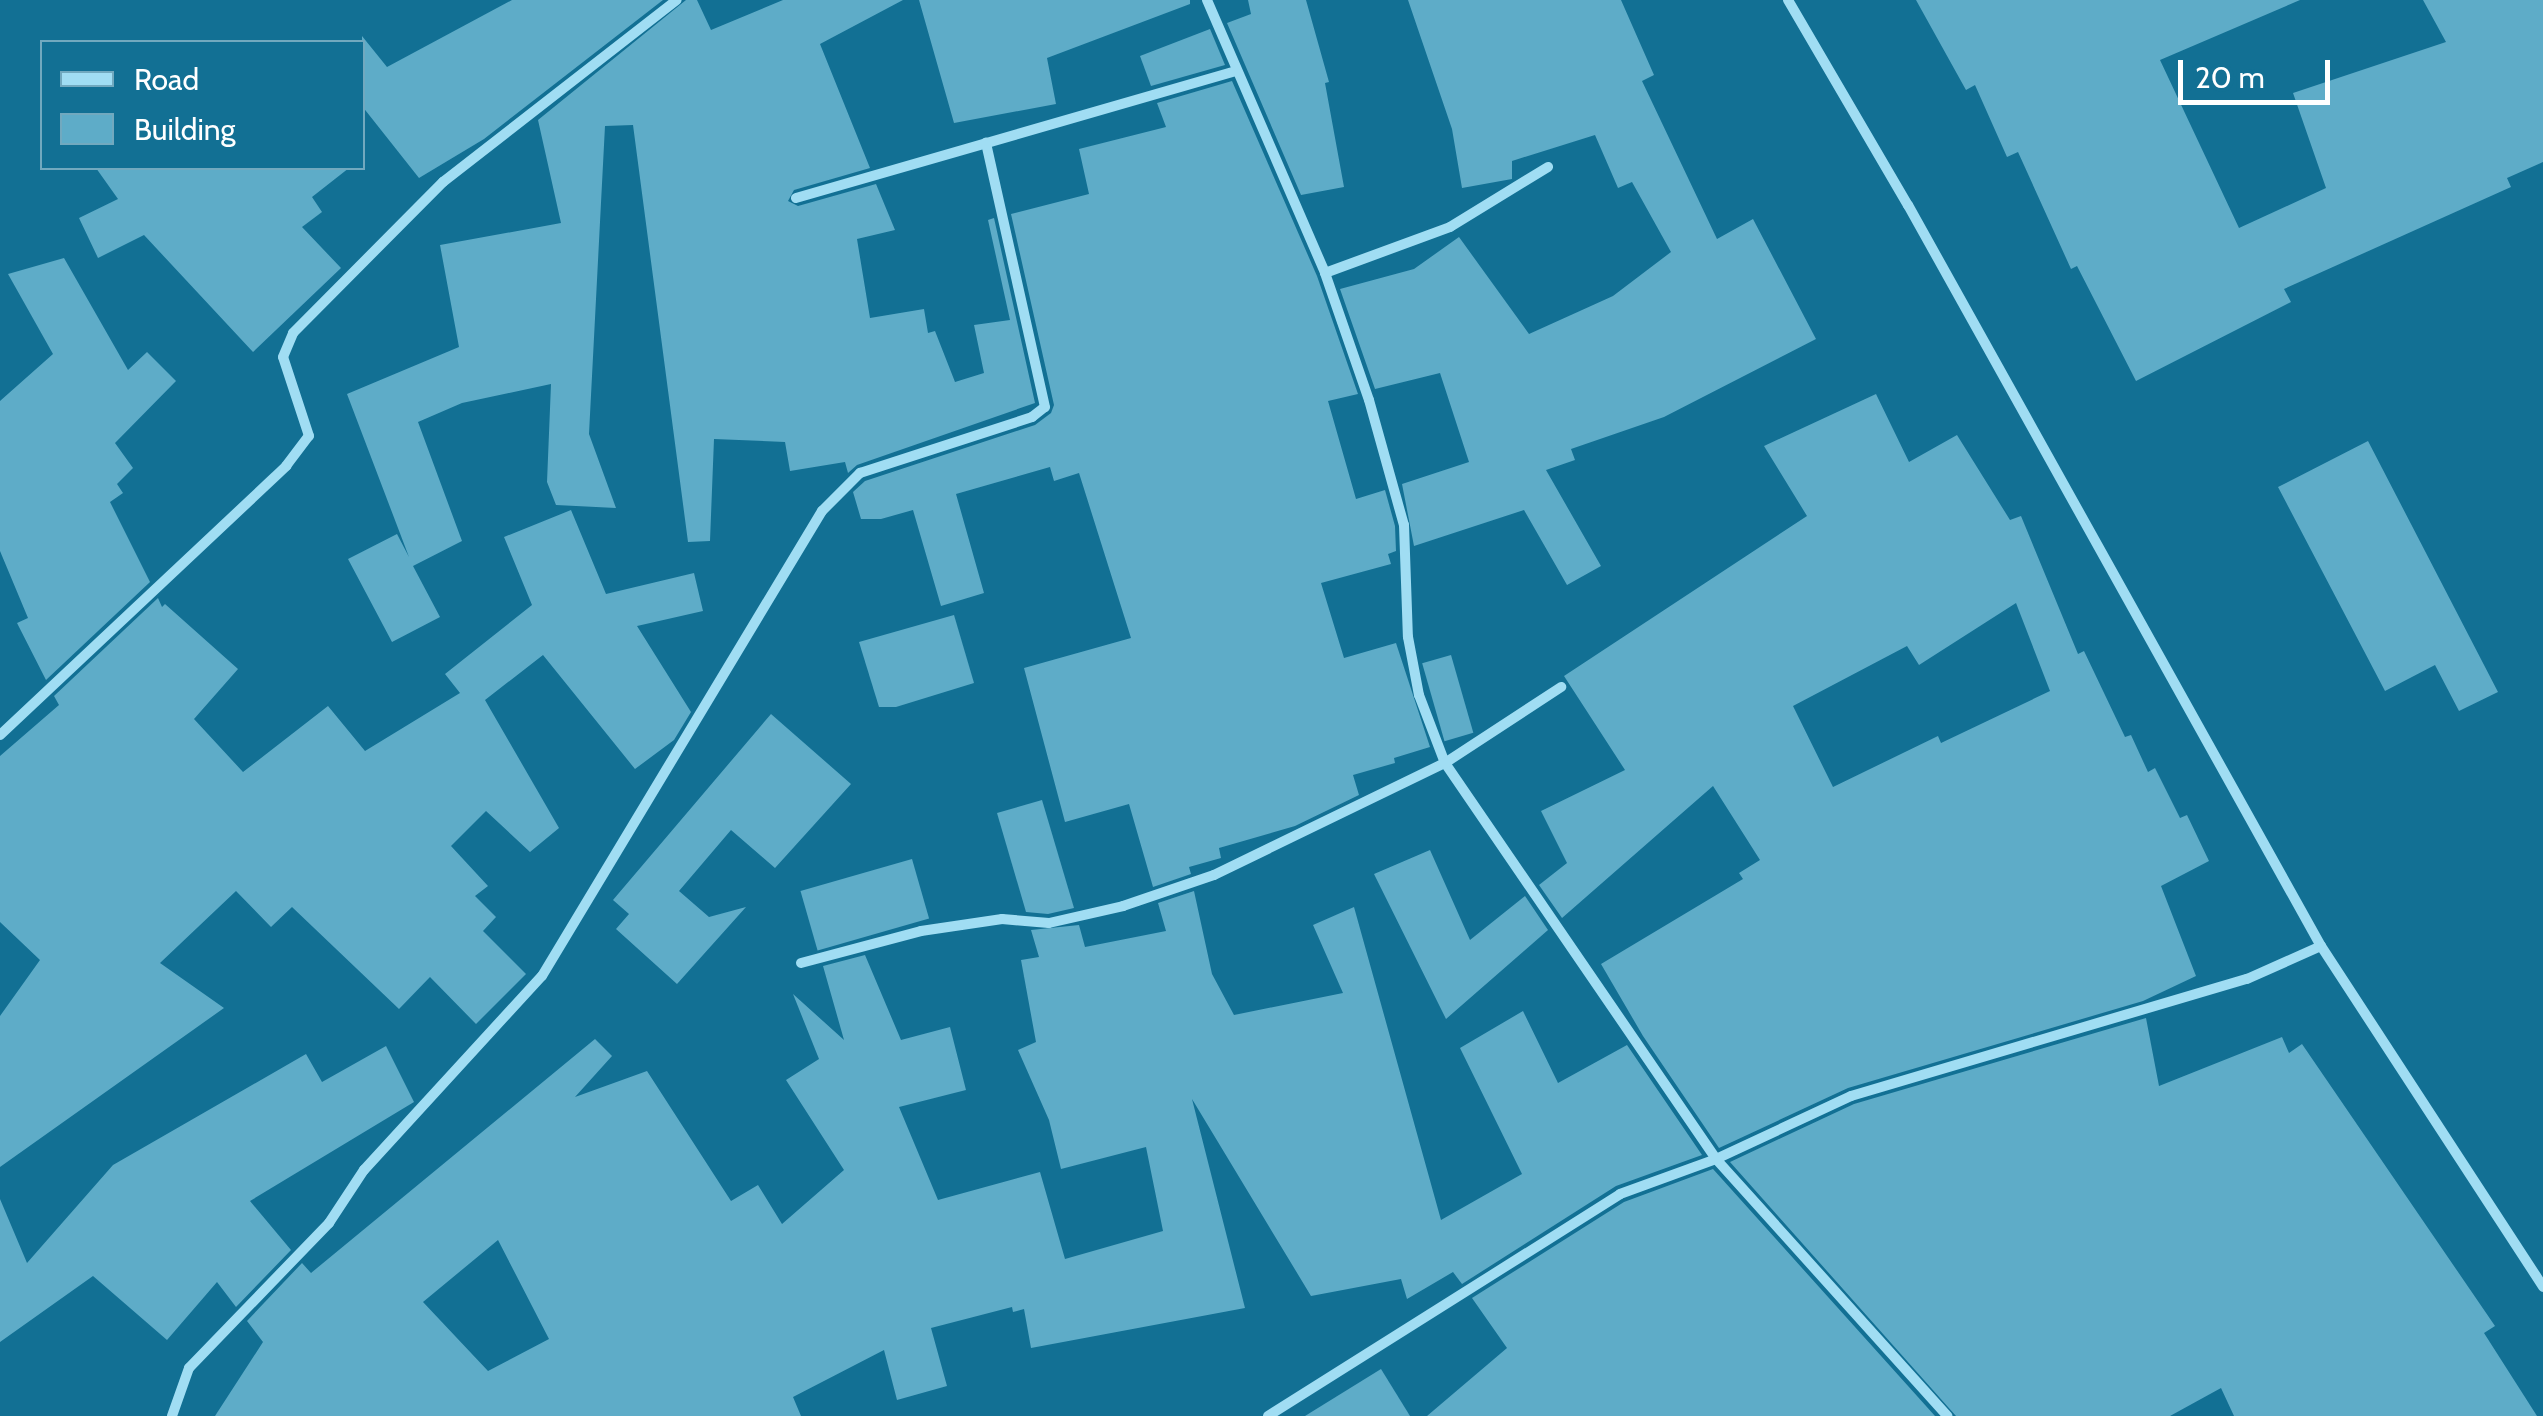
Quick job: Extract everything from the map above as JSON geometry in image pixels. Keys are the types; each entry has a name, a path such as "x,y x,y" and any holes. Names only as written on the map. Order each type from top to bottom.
{"street":[{"path":"0,735 286,466 309,436 283,357 293,333 443,182 677,0"},
{"path":"1207,0 1325,274 1370,400 1404,525 1408,637 1420,695 1446,763 1716,1159 1948,1416"},
{"path":"1788,0 1908,205 2321,946 2543,1287"},
{"path":"796,198 1235,71"},
{"path":"172,1416 189,1368 329,1223 364,1170 542,976 822,510 860,473 1032,417 1045,407 986,144"},
{"path":"1325,274 1450,227 1548,167"},
{"path":"802,963 921,931 1002,918 1049,922 1123,906 1214,875 1446,763 1561,687"},
{"path":"1268,1416 1620,1194 1716,1159 1851,1096 2247,979 2321,946"}],"building":[{"path":"512,0 663,0 484,139 419,178 365,110 362,36 387,67"},
{"path":"686,0 697,0 711,30 783,0 903,0 820,44 870,168 794,190 788,201 798,206 876,184 895,230 857,239 870,318 924,309 928,333 935,331 955,382 984,373 974,325 1010,320 988,220 994,218 1035,403 857,465 848,473 845,462 790,471 785,442 714,439 710,541 688,542 633,125 605,126 589,434 616,508 556,505 547,482 551,384 462,403 418,422 462,541 413,566 440,617 392,642 348,559 397,534 409,557 347,394 459,347 440,245 561,223 538,120"},
{"path":"919,0 1190,0 1190,4 1047,58 1056,104 954,123"},
{"path":"1248,0 1306,0 1329,82 1325,83 1344,187 1301,195 1227,23 1251,14"},
{"path":"1408,0 1621,0 1654,75 1642,81 1717,239 1753,219 1816,339 1664,417 1571,449 1575,460 1546,470 1601,566 1567,585 1524,510 1414,546 1402,484 1469,462 1440,373 1375,389 1340,289 1414,269 1459,237 1529,334 1613,296 1671,252 1632,182 1618,188 1595,135 1512,161 1512,179 1462,188 1452,129"},
{"path":"1916,0 2300,0 2160,60 2239,228 2326,188 2293,93 2446,42 2423,0 2543,0 2543,162 2507,178 2511,187 2284,289 2291,302 2136,381 2077,266 2071,269 2018,152 2007,157 1975,85 1966,90"},
{"path":"1210,29 1225,65 1151,86 1140,56"},
{"path":"1232,81 1317,276 1358,394 1328,401 1356,499 1385,490 1395,526 1396,551 1388,554 1391,564 1321,583 1344,658 1396,643 1430,747 1394,758 1395,763 1353,775 1359,795 1295,826 1219,848 1221,858 1189,867 1191,874 1153,887 1129,804 1065,822 1024,668 1131,638 1079,473 1054,481 1050,467 956,494 984,593 941,606 913,510 881,519 861,519 853,492 865,481 1035,425 1051,413 1054,405 1011,214 1089,194 1079,149 1166,127 1157,103"},
{"path":"97,170 346,170 312,197 322,212 302,227 341,268 253,352 144,235 98,258 79,218 118,199"},
{"path":"64,258 128,370 147,352 176,381 115,443 133,468 117,484 123,493 110,502 150,582 46,680 17,623 28,618 0,551 0,401 53,354 8,274"},
{"path":"1876,394 1909,462 1957,435 2010,520 2021,516 2078,654 2084,651 2125,737 2131,735 2148,772 2155,768 2180,818 2187,815 2209,861 2161,886 2196,976 2143,1001 1848,1088 1719,1148 1643,1036 1601,964 1743,879 1739,873 1760,860 1713,786 1562,918 1539,885 1567,863 1541,811 1625,770 1564,676 1807,516 1764,446","holes":["2016,603 2050,691 1941,743 1938,736 1833,787 1793,706 1907,646 1919,665"]},
{"path":"2368,441 2498,692 2459,711 2435,665 2385,691 2278,487"},
{"path":"571,510 606,594 694,573 703,611 637,626 691,712 674,740 635,769 543,655 485,700 559,828 530,852 486,811 451,846 488,886 475,896 496,917 483,931 526,974 476,1024 430,977 399,1009 292,907 271,927 236,891 160,963 224,1008 0,1167 0,1016 40,960 0,922 0,756 59,705 54,696 158,598 162,607 165,604 238,669 194,719 243,772 328,706 365,751 460,693 445,674 532,605 504,537"},
{"path":"954,615 974,683 896,707 879,707 859,642"},
{"path":"1451,655 1473,733 1444,741 1422,663"},
{"path":"771,714 851,784 775,868 731,830 679,891 709,917 746,907 677,984 616,929 629,914 613,900"},
{"path":"1042,800 1074,908 1048,914 1026,912 997,813"},
{"path":"1430,850 1470,940 1525,896 1548,930 1446,1019 1374,874"},
{"path":"912,859 929,919 818,951 800,891"},
{"path":"1194,891 1212,974 1234,1015 1343,993 1313,925 1354,907 1441,1220 1522,1174 1460,1048 1523,1011 1558,1083 1627,1045 1702,1155 1616,1186 1462,1284 1453,1272 1407,1299 1401,1279 1311,1296 1192,1099 1245,1308 1031,1348 1024,1309 1013,1312 1012,1307 931,1328 947,1386 897,1400 884,1350 793,1397 801,1416 215,1416 263,1342 247,1321 302,1263 311,1273 595,1039 612,1056 575,1097 647,1071 731,1201 758,1185 782,1224 844,1170 786,1080 819,1059 793,994 844,1040 823,966 865,955 901,1040 950,1027 966,1090 899,1107 938,1200 1040,1172 1065,1259 1163,1231 1146,1147 1061,1169 1049,1120 1018,1050 1036,1042 1021,960 1039,957 1031,930 1079,925 1085,947 1166,931 1158,903","holes":["498,1240 549,1339 488,1371 423,1302"]},
{"path":"2146,1018 2159,1086 2282,1037 2289,1053 2302,1044 2495,1326 2484,1333 2537,1416 2234,1416 2221,1388 2170,1416 1956,1416 1730,1162 1854,1104"},
{"path":"386,1046 414,1102 250,1201 291,1250 236,1307 217,1282 167,1340 93,1276 0,1342 0,1199 27,1263 113,1165 306,1054 322,1082"},
{"path":"1713,1169 1935,1416 1427,1416 1507,1348 1472,1298 1624,1202"},
{"path":"1381,1369 1410,1416 1305,1416"}]}
